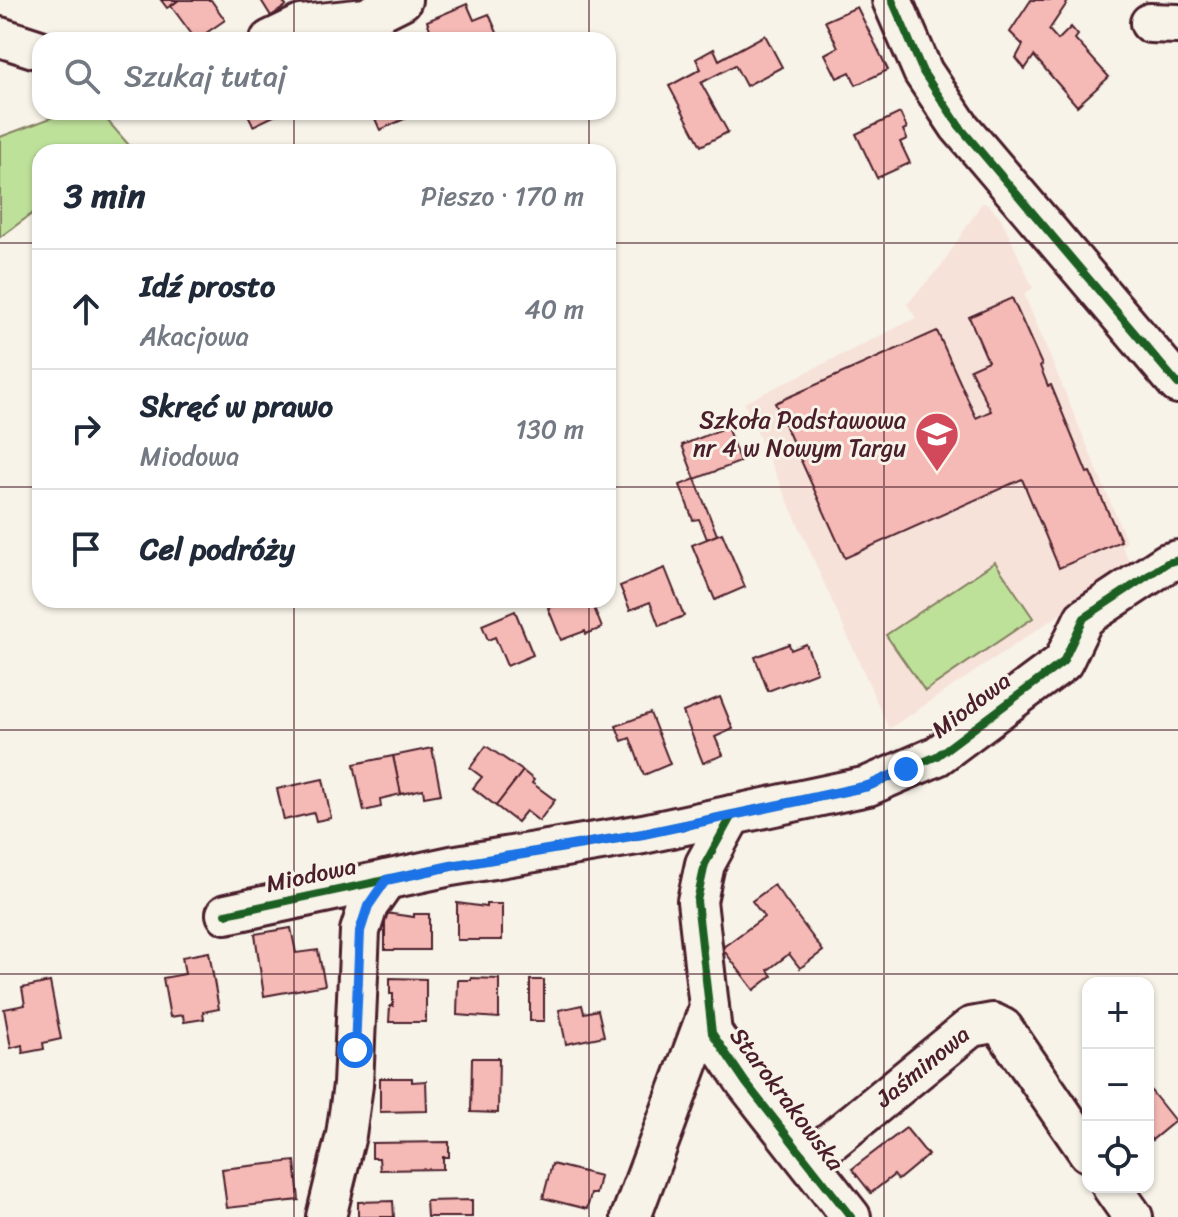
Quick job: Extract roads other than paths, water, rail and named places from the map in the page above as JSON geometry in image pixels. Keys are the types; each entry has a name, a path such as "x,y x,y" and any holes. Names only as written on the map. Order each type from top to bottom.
{"street":[{"path":"287,32 301,25 366,18 402,0"},
{"path":"892,0 923,72 959,126 1178,384"},
{"path":"0,37 32,47"},
{"name":"Miodowa","path":"226,914 467,863 643,834 868,786 937,756 1063,662 1084,618 1167,563 1178,560"},
{"name":"Starokrakowska","path":"732,815 705,864 697,901 712,1033 746,1083 851,1217"},
{"path":"326,1217 346,1135 353,1085 360,931 368,906 386,880"},
{"name":"Starokrakowska","path":"631,1217 709,1008"},
{"name":"Jaśminowa","path":"808,1160 971,1027 993,1023 1003,1028 1082,1143"},
{"path":"1116,1193 1133,1217"}],"place":[{"name":"Szkoła Podstawowa nr 4 w Nowym Targu","path":"937,473"}]}
